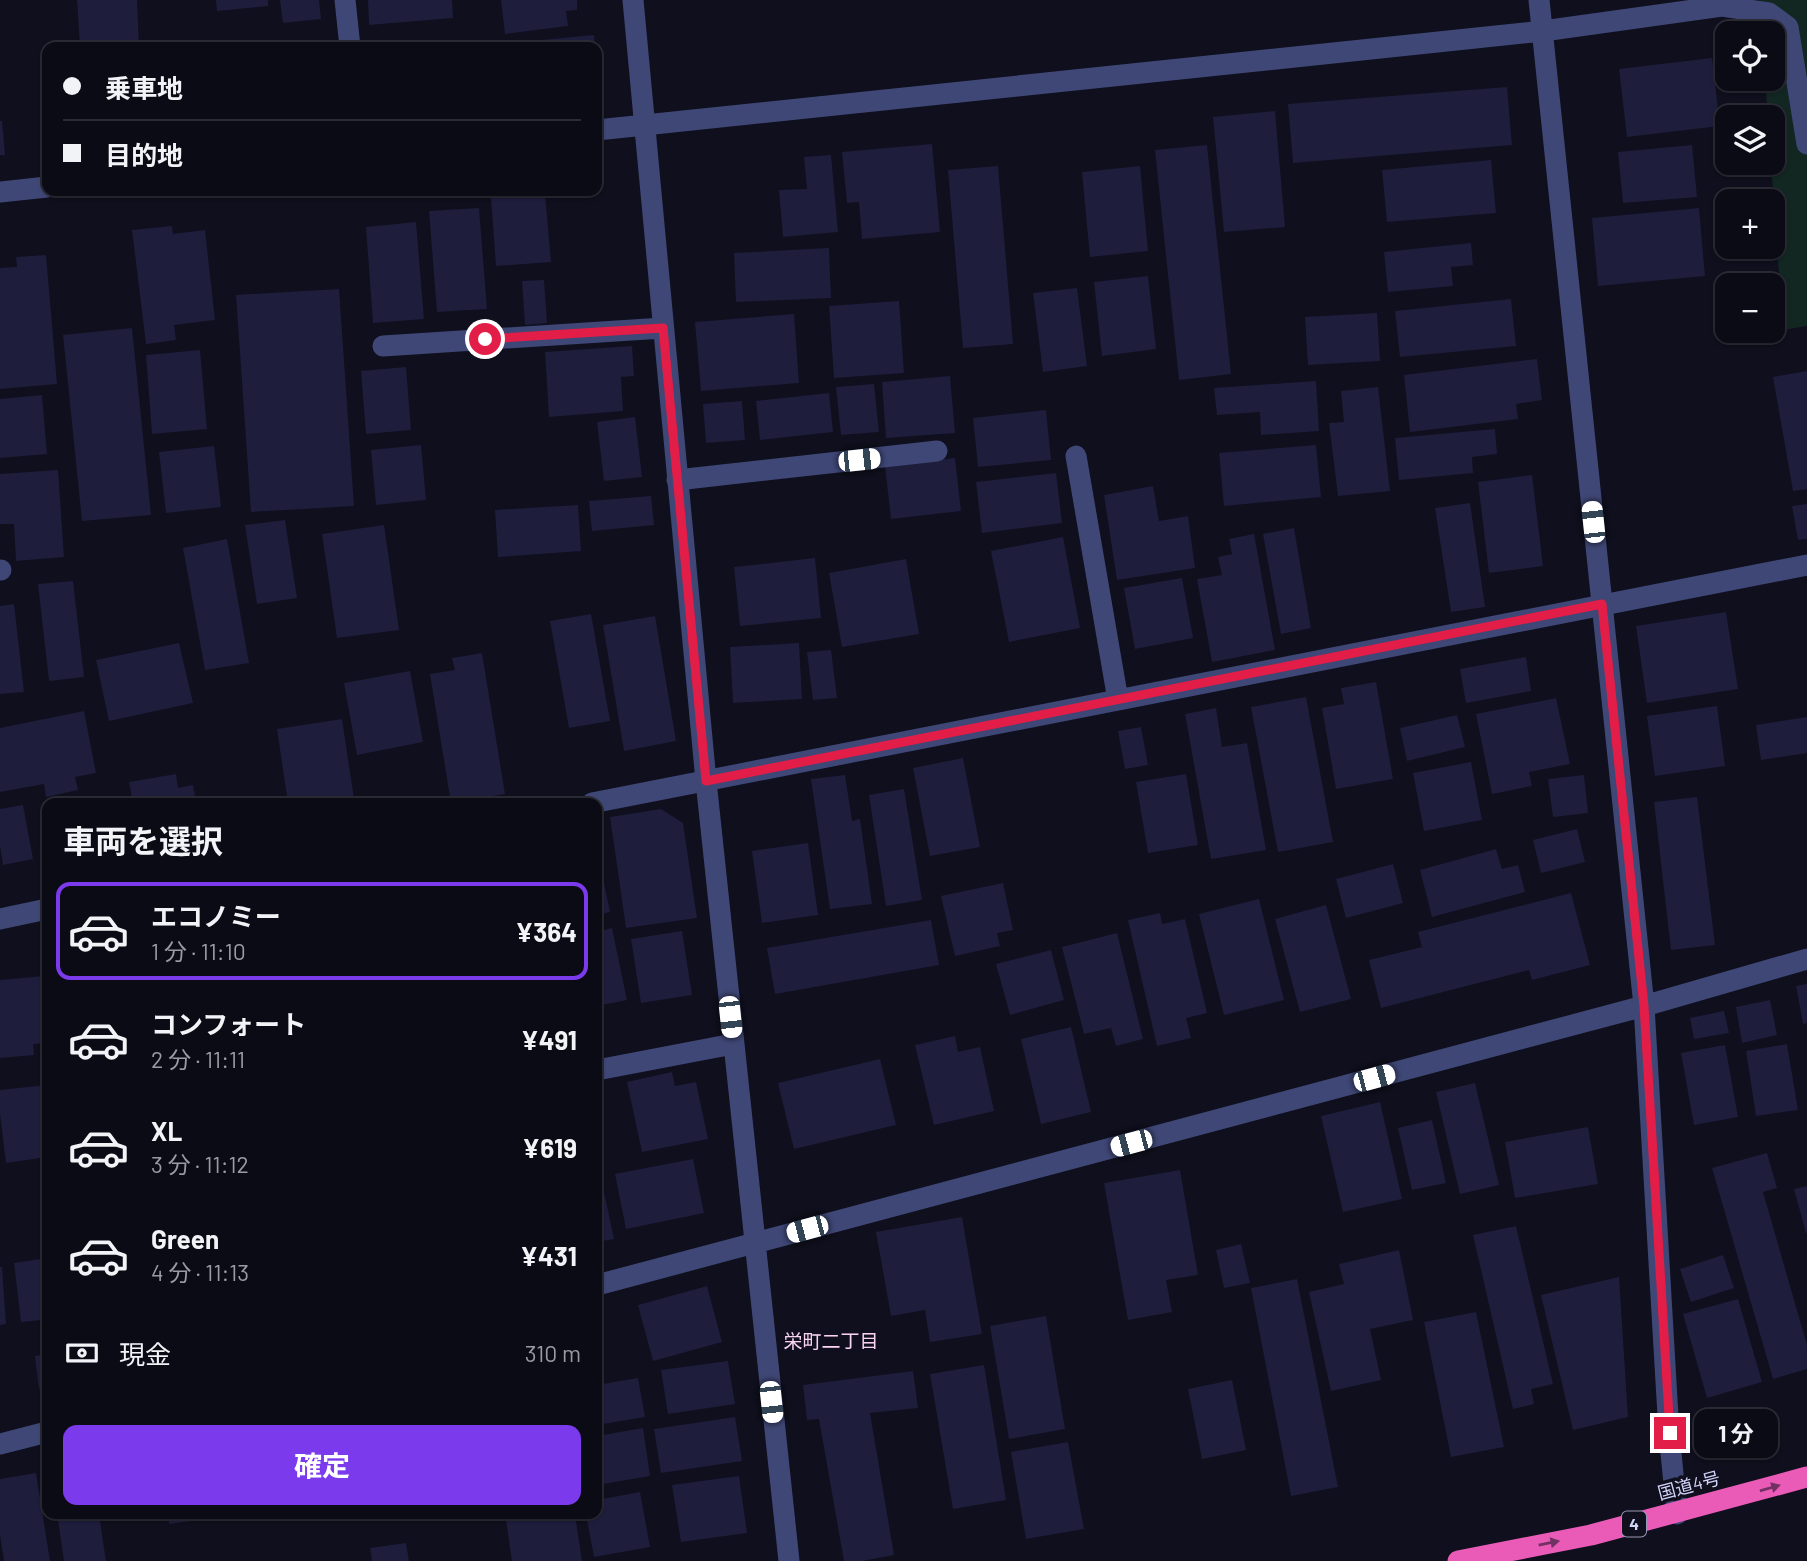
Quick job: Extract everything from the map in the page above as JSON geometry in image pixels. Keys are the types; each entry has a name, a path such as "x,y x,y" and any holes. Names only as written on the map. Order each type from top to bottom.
{"highway":[{"name":"国道4号","path":"1458,1561 1591,1535 1807,1477"}],"street":[{"path":"345,0 349,42"},
{"path":"633,0 706,781 789,1561"},
{"path":"1539,0 1644,1006 1677,1514"},
{"path":"602,129 1542,31 1722,6 1769,13 1788,27 1807,144"},
{"path":"0,192 42,188"},
{"path":"383,346 663,328"},
{"path":"677,480 937,451"},
{"path":"1076,456 1118,700"},
{"path":"602,801 1807,565"},
{"path":"0,919 42,910"},
{"path":"602,1284 1644,1006 1807,959"},
{"path":"602,1069 733,1044"},
{"path":"0,1444 42,1433"}],"green space":[{"path":"1759,0 1807,0 1807,326 1785,330 1785,273 1779,273 1778,259 1785,259 1785,189 1773,189 1772,175 1785,175 1785,105 1767,105 1766,91 1785,91 1785,21 1760,21"}],"building":[{"path":"77,0 137,0 139,42 80,42"},
{"path":"216,0 268,0 268,6 217,11"},
{"path":"280,0 319,0 321,19 283,23"},
{"path":"368,0 452,0 453,18 369,25"},
{"path":"501,0 577,0 577,10 566,11 568,26 505,34"},
{"path":"594,35 595,42 520,42"},
{"path":"1712,58 1718,105 1715,105 1715,127 1627,137 1619,69"},
{"path":"1507,87 1512,145 1293,163 1288,104"},
{"path":"1275,111 1285,227 1224,232 1213,117"},
{"path":"2,121 5,155 0,155"},
{"path":"932,144 940,232 862,239 859,202 847,203 842,152"},
{"path":"1207,145 1231,374 1179,380 1155,150"},
{"path":"1692,145 1697,197 1623,203 1618,152"},
{"path":"831,155 838,232 783,237 779,190 807,189 804,157"},
{"path":"1491,160 1496,213 1387,222 1382,170"},
{"path":"998,166 1013,344 963,348 948,170"},
{"path":"1140,166 1148,251 1090,257 1082,172"},
{"path":"545,196 551,262 496,266 491,198"},
{"path":"479,208 487,309 437,312 429,211"},
{"path":"1699,208 1705,276 1598,286 1592,218"},
{"path":"416,222 424,319 373,323 366,227"},
{"path":"172,226 173,234 205,230 215,320 174,325 176,340 146,344 132,230"},
{"path":"1471,243 1473,265 1451,267 1453,286 1388,292 1384,252"},
{"path":"829,248 831,298 736,302 734,253"},
{"path":"46,255 57,384 0,389 0,268 17,267 16,257"},
{"path":"1148,276 1156,349 1102,356 1094,282"},
{"path":"544,280 547,323 525,325 522,281"},
{"path":"1077,288 1087,366 1043,372 1033,293"},
{"path":"339,289 354,506 251,512 236,295"},
{"path":"1511,299 1516,346 1400,357 1395,311"},
{"path":"899,301 904,373 834,378 829,306"},
{"path":"1377,313 1380,361 1308,365 1305,317"},
{"path":"794,314 799,383 701,391 695,322"},
{"path":"132,328 151,515 82,521 63,335"},
{"path":"632,346 634,376 621,377 623,411 549,417 545,352"},
{"path":"200,350 207,429 152,434 146,355"},
{"path":"1537,359 1542,400 1516,404 1518,419 1410,432 1404,375"},
{"path":"406,367 411,430 366,434 361,371"},
{"path":"1807,371 1807,489 1793,491 1773,377"},
{"path":"950,376 955,433 886,438 882,382"},
{"path":"1316,381 1319,431 1261,435 1260,412 1217,415 1214,388"},
{"path":"874,384 879,432 841,435 836,387"},
{"path":"1378,387 1390,491 1338,496 1329,423 1344,422 1341,391"},
{"path":"829,393 833,432 760,440 756,401"},
{"path":"42,395 47,454 0,458 0,399"},
{"path":"742,401 745,440 706,443 703,404"},
{"path":"1046,410 1051,460 978,467 973,418"},
{"path":"635,417 642,477 604,481 597,422"},
{"path":"1495,429 1497,454 1472,457 1473,473 1399,480 1395,438"},
{"path":"421,445 426,500 376,505 371,450"},
{"path":"1316,445 1321,497 1224,506 1219,453"},
{"path":"214,446 221,507 166,513 159,452"},
{"path":"955,458 961,511 891,519 885,466"},
{"path":"58,470 64,557 16,561 14,524 0,524 0,474"},
{"path":"1056,473 1062,523 982,533 976,482"},
{"path":"1532,475 1543,566 1489,573 1478,482"},
{"path":"1153,486 1159,521 1188,516 1195,568 1117,580 1104,495"},
{"path":"651,496 654,525 592,531 589,501"},
{"path":"1470,503 1485,607 1451,612 1435,508"},
{"path":"1807,504 1807,539 1798,540 1792,506"},
{"path":"578,505 581,551 498,557 495,510"},
{"path":"285,520 297,598 257,604 245,525"},
{"path":"384,525 399,630 337,638 322,534"},
{"path":"1294,528 1311,628 1281,634 1263,534"},
{"path":"1254,534 1275,650 1212,662 1197,579 1222,575 1218,557 1232,554 1229,539"},
{"path":"1063,537 1080,628 1009,642 991,551"},
{"path":"227,539 249,663 205,670 183,548"},
{"path":"815,558 821,618 740,626 734,567"},
{"path":"906,559 919,634 842,647 829,573"},
{"path":"1182,578 1193,638 1135,649 1124,588"},
{"path":"73,581 84,677 49,681 38,584"},
{"path":"14,604 24,692 0,694 0,606"},
{"path":"1726,612 1738,689 1647,703 1636,626"},
{"path":"591,614 610,721 569,728 550,621"},
{"path":"655,616 676,741 624,751 603,625"},
{"path":"179,643 193,703 109,721 96,660"},
{"path":"799,643 802,699 733,703 730,647"},
{"path":"831,650 837,698 813,700 807,652"},
{"path":"482,653 505,794 481,798 450,798 430,674 455,670 452,658"},
{"path":"1526,657 1531,691 1466,703 1460,669"},
{"path":"410,671 423,742 357,755 344,683"},
{"path":"1376,682 1393,779 1336,789 1322,708 1344,704 1341,688"},
{"path":"1306,697 1333,842 1278,852 1251,707"},
{"path":"1556,698 1570,764 1529,772 1532,786 1492,794 1476,714"},
{"path":"1717,706 1725,766 1655,776 1647,716"},
{"path":"1216,708 1222,747 1247,743 1266,850 1211,859 1185,714"},
{"path":"84,711 96,773 75,777 78,790 46,797 44,784 0,792 0,728"},
{"path":"1457,715 1465,747 1407,761 1400,728"},
{"path":"1807,717 1807,753 1761,760 1756,725"},
{"path":"342,719 354,798 287,798 277,729"},
{"path":"1141,727 1148,765 1125,769 1118,731"},
{"path":"963,758 980,847 930,856 913,768"},
{"path":"1471,762 1482,820 1424,831 1413,773"},
{"path":"176,774 178,788 193,785 195,798 132,798 129,782"},
{"path":"1186,774 1198,845 1148,853 1136,782"},
{"path":"845,775 852,821 860,819 872,904 830,909 811,779"},
{"path":"1584,775 1588,813 1553,817 1548,779"},
{"path":"904,789 922,900 886,906 869,795"},
{"path":"1697,797 1715,945 1671,950 1654,802"},
{"path":"23,805 33,859 3,865 0,809"},
{"path":"661,809 683,823 697,918 626,928 610,817"},
{"path":"1577,829 1585,862 1541,873 1533,840"},
{"path":"808,843 818,915 762,923 752,851"},
{"path":"1496,849 1502,869 1518,865 1525,892 1432,917 1420,870"},
{"path":"1393,864 1403,903 1346,918 1336,879"},
{"path":"602,873 610,912 602,914"},
{"path":"1003,883 1013,930 997,933 1000,946 955,956 941,896"},
{"path":"1571,893 1590,965 1532,980 1529,970 1381,1008 1369,960 1422,947 1418,932"},
{"path":"1259,899 1284,1000 1224,1015 1199,914"},
{"path":"1326,905 1351,999 1300,1012 1275,919"},
{"path":"1160,913 1162,924 1185,919 1207,1013 1186,1018 1191,1038 1157,1046 1128,920"},
{"path":"931,920 939,965 775,994 767,948"},
{"path":"612,928 627,1000 602,1005 602,931"},
{"path":"682,931 692,995 641,1003 631,939"},
{"path":"1117,933 1143,1039 1116,1046 1111,1028 1084,1034 1062,947"},
{"path":"1051,950 1064,1000 1010,1015 996,964"},
{"path":"42,976 42,1043 33,1044 34,1055 0,1058 0,980"},
{"path":"1807,984 1807,1023 1803,1024 1796,986"},
{"path":"1770,1000 1777,1035 1742,1043 1736,1007"},
{"path":"1724,1011 1729,1033 1694,1039 1690,1018"},
{"path":"1071,1027 1091,1112 1041,1124 1021,1039"},
{"path":"955,1036 958,1052 980,1047 994,1111 934,1125 915,1045"},
{"path":"1787,1044 1798,1110 1756,1116 1746,1051"},
{"path":"1725,1045 1738,1117 1694,1125 1681,1053"},
{"path":"880,1059 896,1125 794,1149 778,1083"},
{"path":"672,1072 675,1086 696,1082 708,1139 642,1152 627,1082"},
{"path":"1475,1083 1499,1185 1460,1194 1436,1092"},
{"path":"42,1086 42,1158 6,1163 0,1090"},
{"path":"1380,1102 1402,1199 1343,1212 1321,1116"},
{"path":"1432,1120 1446,1183 1412,1190 1398,1128"},
{"path":"1588,1127 1598,1184 1515,1198 1505,1142"},
{"path":"1767,1153 1777,1188 1763,1192 1807,1345 1807,1369 1773,1379 1712,1168"},
{"path":"693,1159 704,1213 626,1229 615,1174"},
{"path":"1180,1170 1198,1275 1166,1280 1172,1312 1128,1320 1104,1183"},
{"path":"602,1183 614,1239 602,1241"},
{"path":"1807,1186 1807,1233 1806,1233 1794,1189"},
{"path":"962,1217 982,1334 930,1342 925,1310 891,1316 876,1232"},
{"path":"1516,1226 1553,1384 1531,1389 1534,1404 1513,1409 1473,1235"},
{"path":"1241,1244 1250,1283 1224,1288 1216,1250"},
{"path":"1399,1250 1413,1320 1370,1329 1381,1380 1331,1391 1309,1292 1344,1284 1339,1264"},
{"path":"1723,1255 1734,1288 1691,1302 1680,1269"},
{"path":"42,1259 42,1333 41,1320 21,1322 14,1263"},
{"path":"0,1267 6,1324 0,1325"},
{"path":"1619,1277 1628,1417 1573,1430 1541,1295"},
{"path":"1297,1279 1338,1487 1291,1496 1251,1288"},
{"path":"707,1286 722,1342 653,1361 638,1305"},
{"path":"1738,1299 1762,1382 1707,1398 1683,1314"},
{"path":"1476,1312 1504,1447 1451,1457 1424,1322"},
{"path":"1046,1316 1065,1429 1009,1439 990,1326"},
{"path":"42,1355 42,1389 39,1389 35,1356"},
{"path":"728,1361 735,1404 668,1414 661,1370"},
{"path":"984,1365 1006,1500 953,1509 930,1374"},
{"path":"913,1371 918,1408 870,1413 894,1555 862,1561 844,1561 819,1419 807,1420 803,1385"},
{"path":"638,1378 645,1417 602,1424 602,1384"},
{"path":"1232,1380 1246,1450 1202,1459 1188,1389"},
{"path":"735,1417 742,1461 661,1473 654,1429"},
{"path":"643,1428 650,1476 602,1484 602,1435"},
{"path":"1068,1442 1084,1529 1026,1539 1011,1452"},
{"path":"36,1473 50,1561 4,1561 0,1535 0,1479"},
{"path":"739,1476 747,1533 681,1542 672,1485"},
{"path":"640,1492 650,1547 594,1557 587,1519 602,1519 602,1499"},
{"path":"58,1519 100,1519 106,1561 64,1561"},
{"path":"168,1519 207,1519 169,1524"},
{"path":"506,1519 576,1519 582,1561 512,1561"},
{"path":"406,1543 409,1561 372,1561 370,1548"}],"district":[{"name":"栄町二丁目","path":"831,1341"}],"route":[{"path":"485,339 663,328 706,781 1602,604 1644,1006 1670,1433"}]}
